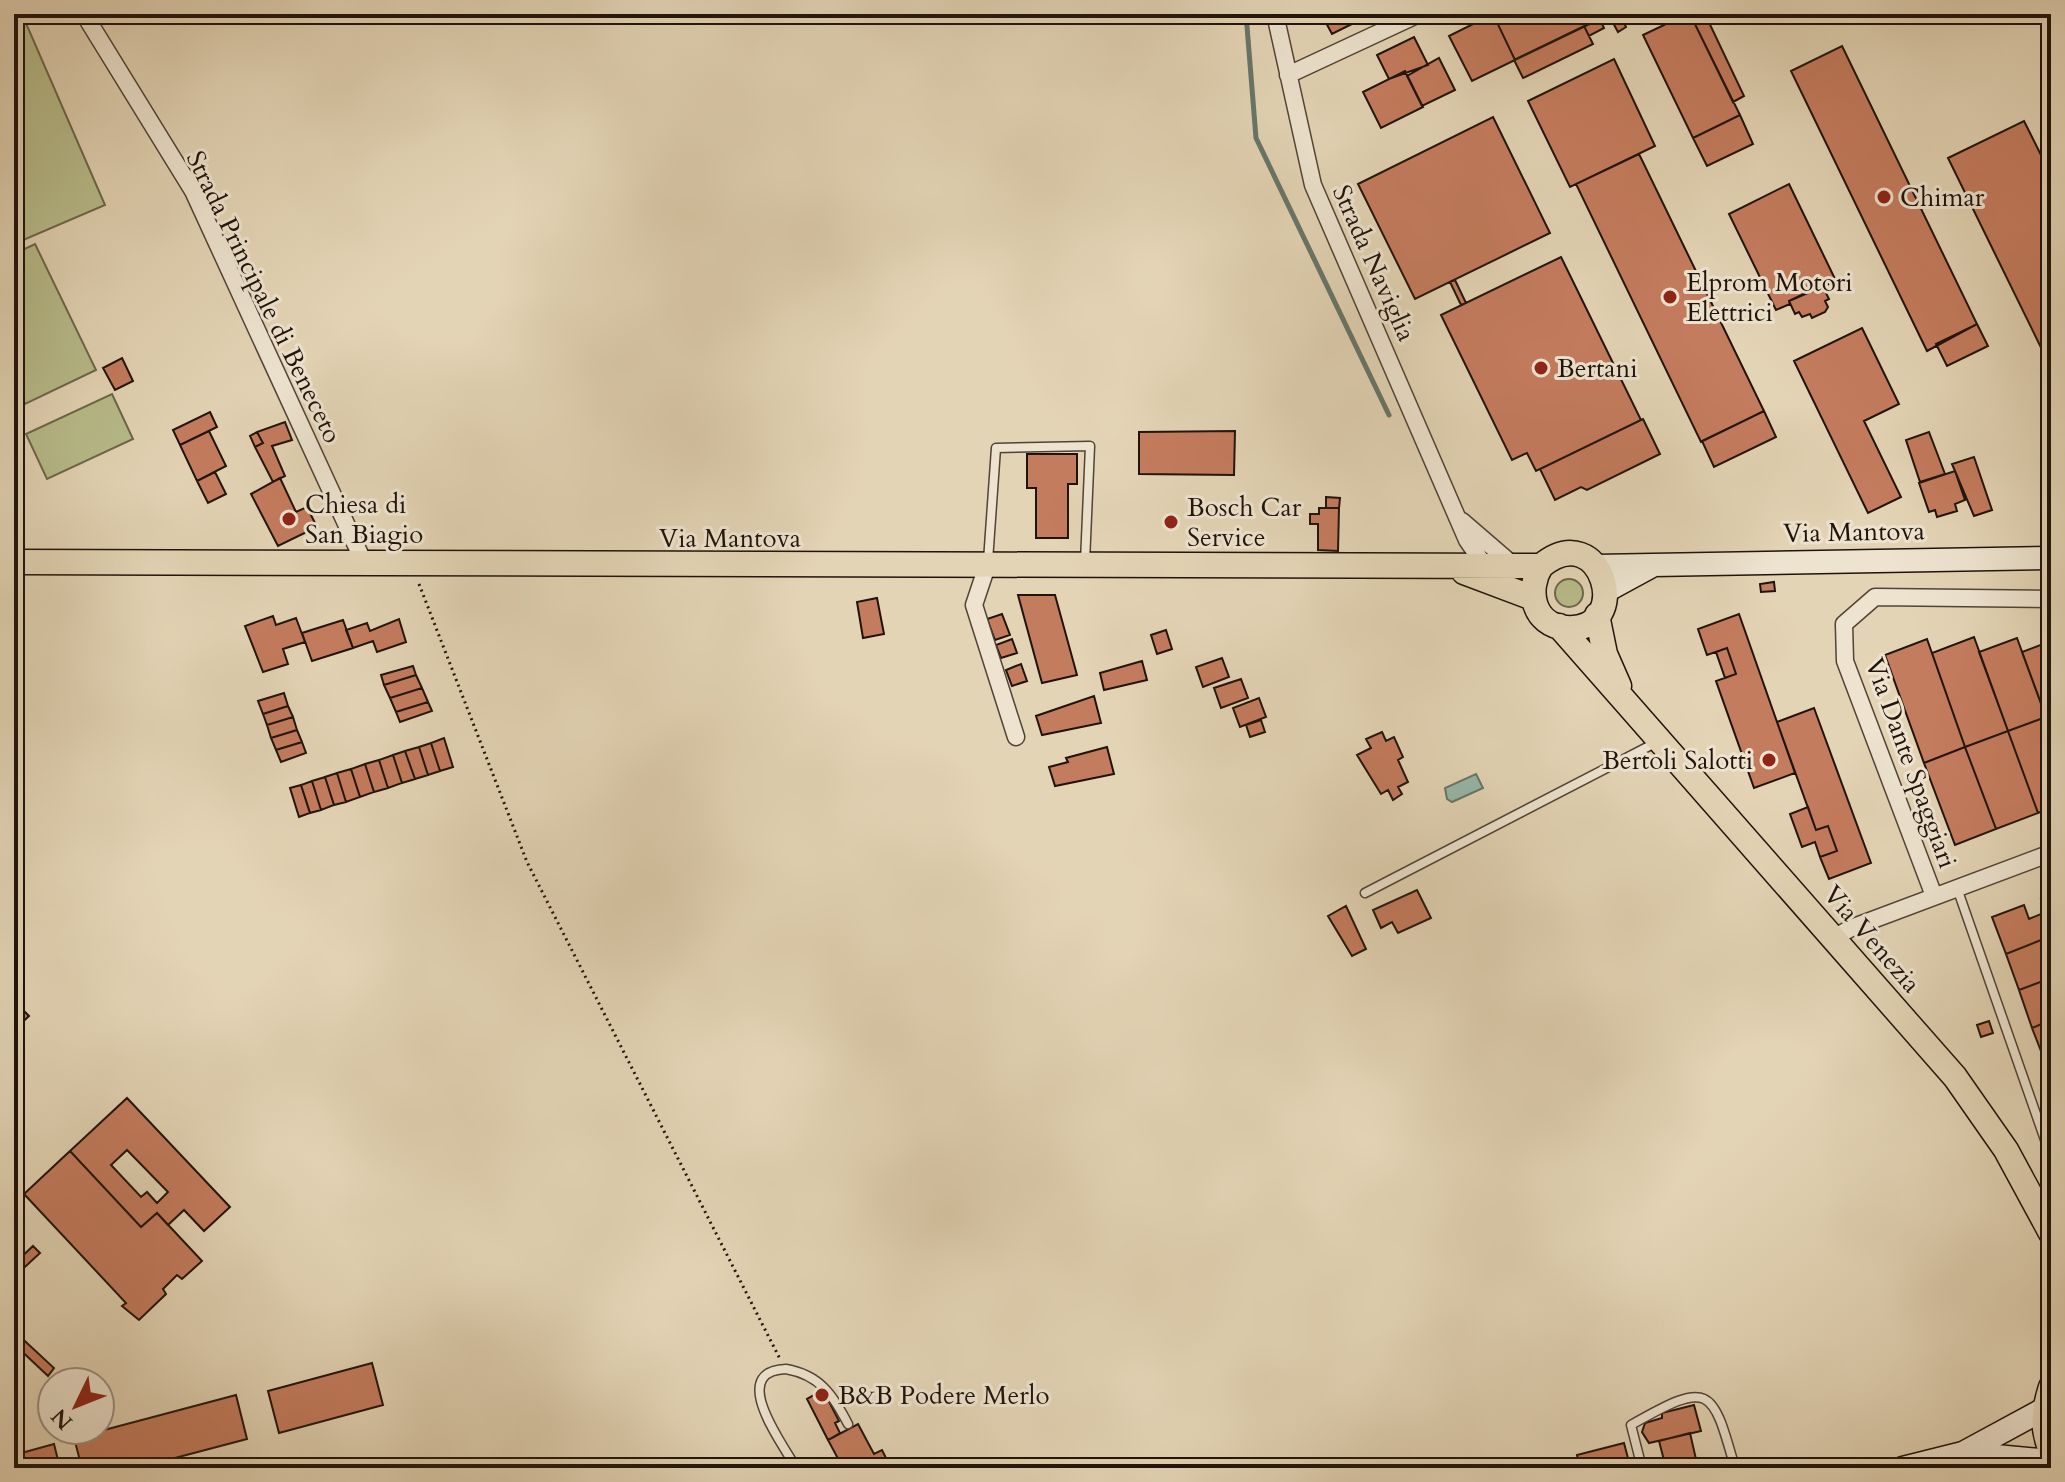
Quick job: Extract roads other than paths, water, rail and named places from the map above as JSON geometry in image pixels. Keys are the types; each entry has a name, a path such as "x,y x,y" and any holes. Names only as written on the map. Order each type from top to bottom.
{"main road":[{"name":"Via Mantova","path":"14,562 1541,566 1558,555 1569,554 1588,559 1596,566 2051,558"},
{"name":"Via Mantova","path":"1606,591 1657,563"},
{"name":"Via Mantova","path":"1446,566 1530,597 1542,616 1559,626"},
{"path":"1530,597 1541,566"},
{"path":"1559,626 1580,626 1597,615 1606,591 1596,566"},
{"name":"Via Venezia","path":"1597,615 1605,654 1626,699"},
{"name":"Via Venezia","path":"1559,626 1589,665 1626,699 1970,1096 2049,1224"},
{"path":"2048,1398 2044,1427 2051,1450"},
{"path":"1903,1468 1963,1453 2048,1398"},
{"path":"1963,1453 2051,1461"}],"street":[{"name":"Strada Principale di Beneceto","path":"84,14 193,191 365,565"},
{"name":"Strada Naviglia","path":"1275,14 1313,185 1481,565"},
{"path":"1288,75 1419,14"},
{"name":"Strada Naviglia","path":"1461,520 1513,565"},
{"path":"1481,565 1530,597"},
{"path":"987,566 974,605 1016,737"},
{"name":"Via Dante Spaggiari","path":"1934,896 1845,661 1844,624 1875,597 2051,599"},
{"name":"Via Dante Spaggiari","path":"1834,938 1847,929 2051,853"}],"lane":[{"path":"987,566 996,448 1090,446 1085,566"},
{"path":"1365,893 1662,740"},
{"path":"1957,888 2051,1157"},
{"path":"796,1468 758,1396 764,1377 786,1369 825,1386 848,1424"},
{"path":"1642,1468 1631,1425 1663,1407 1692,1397 1706,1398 1719,1410 1735,1468"}],"waterway":[{"path":"1246,14 1256,138 1389,415"}],"place":[{"name":"Chimar","path":"1884,197"},
{"name":"Elprom Motori Elettrici","path":"1670,297"},
{"name":"Bertani","path":"1541,368"},
{"name":"Chiesa di San Biagio","path":"289,519"},
{"name":"Bosch Car Service","path":"1171,522"},
{"name":"Bertoli Salotti","path":"1769,760"},
{"name":"B&B Podere Merlo","path":"822,1395"}]}
